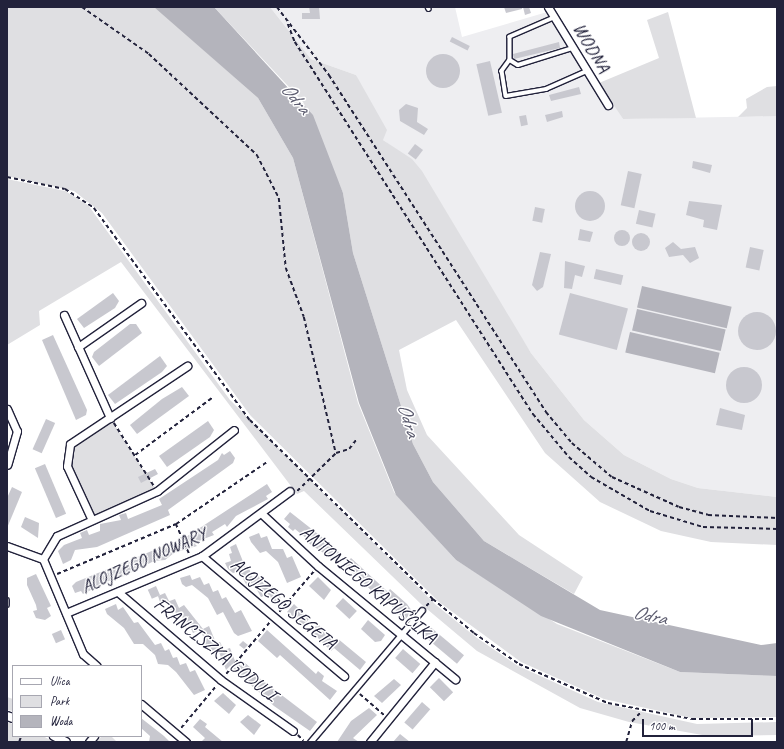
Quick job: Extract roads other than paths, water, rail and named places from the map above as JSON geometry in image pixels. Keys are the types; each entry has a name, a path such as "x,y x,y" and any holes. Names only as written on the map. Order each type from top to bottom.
{"street":[{"name":"WODNA","path":"548,7 608,105"},
{"path":"78,347 141,303"},
{"path":"64,315 110,418"},
{"path":"91,518 67,466 70,444 187,366"},
{"path":"7,409 17,438 7,465"},
{"path":"43,559 53,539 91,518 157,491 234,430"},
{"name":"ALOJZEGO NOWARY","path":"66,613 202,556 262,514 290,491"},
{"name":"ANTONIEGO KAPUŚCIKA","path":"262,514 318,566 455,679"},
{"path":"7,546 43,559 52,576 83,654 96,665"},
{"name":"ALOJZEGO SEGETA","path":"202,556 344,676"},
{"name":"FRANCISZKA GODULI","path":"118,592 221,680 293,732"},
{"path":"310,742 401,633 424,609"},
{"path":"370,742 386,717 435,662"},
{"path":"142,705 186,742"},
{"path":"56,737 66,742"}],"lane":[{"path":"554,18 510,37 510,60 502,71 506,96 546,89 587,71"},
{"path":"510,60 518,65 573,48"},
{"path":"7,600 7,605"}],"water":[{"name":"Odra","path":"154,7 214,7 313,115 343,193 353,253 413,444 433,482 484,541 600,610 761,645 777,643 777,676 680,672 541,616 456,560 396,495 359,403 293,158 258,98"},
{"path":"642,286 732,307 727,328 637,307"},
{"path":"637,309 726,329 721,351 632,330"},
{"path":"630,332 720,353 715,373 625,352"}]}
